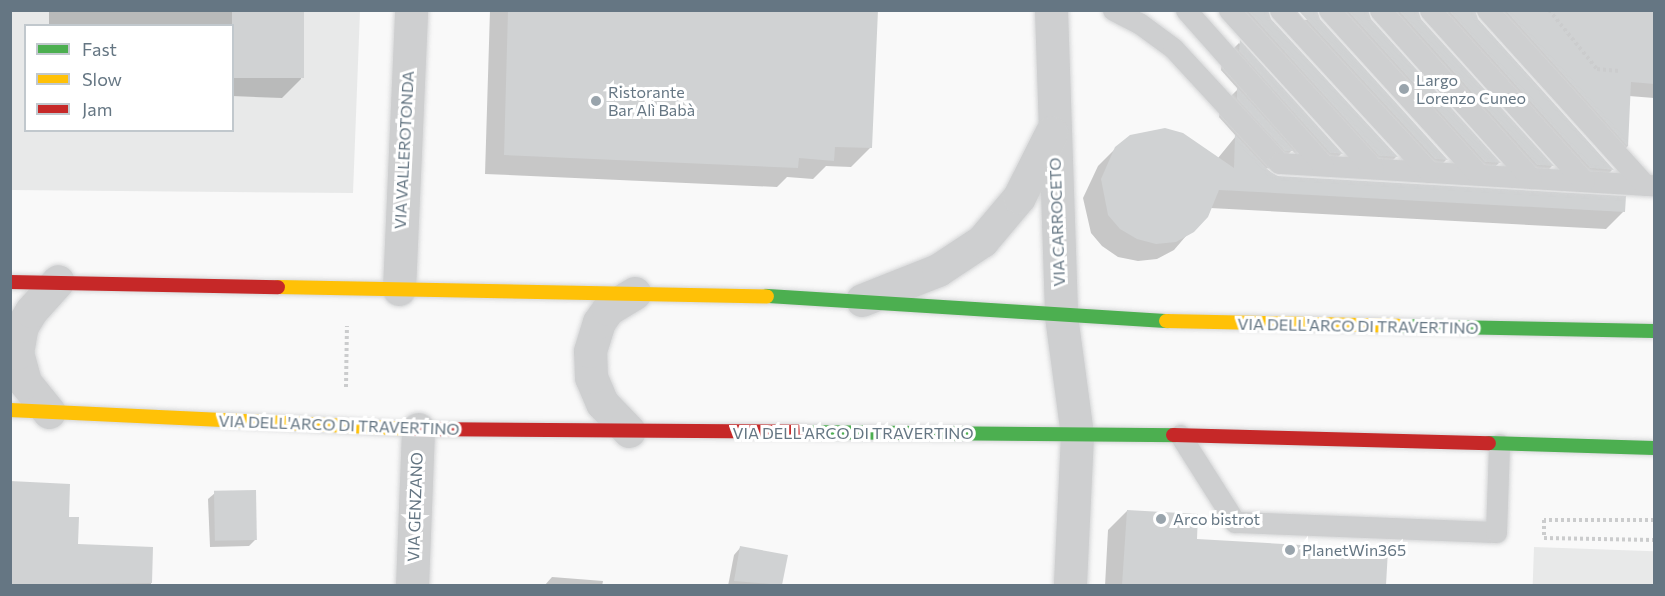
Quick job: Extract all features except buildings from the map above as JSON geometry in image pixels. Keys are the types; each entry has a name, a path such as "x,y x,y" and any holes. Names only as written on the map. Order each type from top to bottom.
{"main road":[{"name":"VIA DELL'ARCO DI TRAVERTINO","path":"10,282 58,281 635,293 862,300 1061,316 1172,322 1654,331"},
{"name":"VIA DELL'ARCO DI TRAVERTINO","path":"10,410 418,429 1180,435 1654,448"}],"street":[{"name":"VIA VALLEROTONDA","path":"399,289 411,10"},
{"name":"VIA CARROCETO","path":"1051,10 1053,129 1061,316"},
{"name":"VIA CARROCETO","path":"862,300 938,270 982,241 1019,197 1053,129"},
{"path":"49,412 25,382 17,353 22,326 31,311 58,281"},
{"path":"629,431 599,396 591,377 590,351 592,337 608,309 635,293"},
{"path":"1061,316 1077,435 1070,585"},
{"name":"VIA GENZANO","path":"412,585 418,429"}],"lane":[{"path":"1113,10 1139,23 1173,48 1278,163 1650,184"},
{"path":"1186,10 1323,165"},
{"path":"1229,10 1373,168"},
{"path":"1280,10 1429,172"},
{"path":"1329,10 1478,174"},
{"path":"1380,10 1531,178"},
{"path":"1430,10 1584,181"},
{"path":"1487,10 1650,184"},
{"path":"1180,435 1234,522 1496,532 1499,444"}],"path":[{"path":"1549,10 1597,69 1619,71"},
{"path":"345,391 347,324"},
{"path":"1654,520 1544,520 1544,538 1654,540"}],"shaded area":[{"path":"11,11 360,11 353,193 11,190"},
{"path":"1534,547 1654,551 1653,586 1533,585"}],"traffic: fast":[{"path":"767,296 1166,321"},
{"path":"1398,326 1654,331"},
{"path":"805,432 1173,435"},
{"path":"1489,443 1654,448"}],"traffic: slow":[{"path":"278,287 767,296"},
{"path":"1166,321 1398,326"},
{"path":"10,410 414,429"}],"traffic: jam":[{"path":"10,282 278,287"},
{"path":"414,429 805,432"},
{"path":"1173,435 1489,443"}],"place":[{"name":"Largo Lorenzo Cuneo","path":"1404,89"},
{"name":"Ristorante Bar Alì Babà","path":"596,101"},
{"name":"Arco bistrot","path":"1161,519"},
{"name":"PlanetWin365","path":"1290,550"}]}
